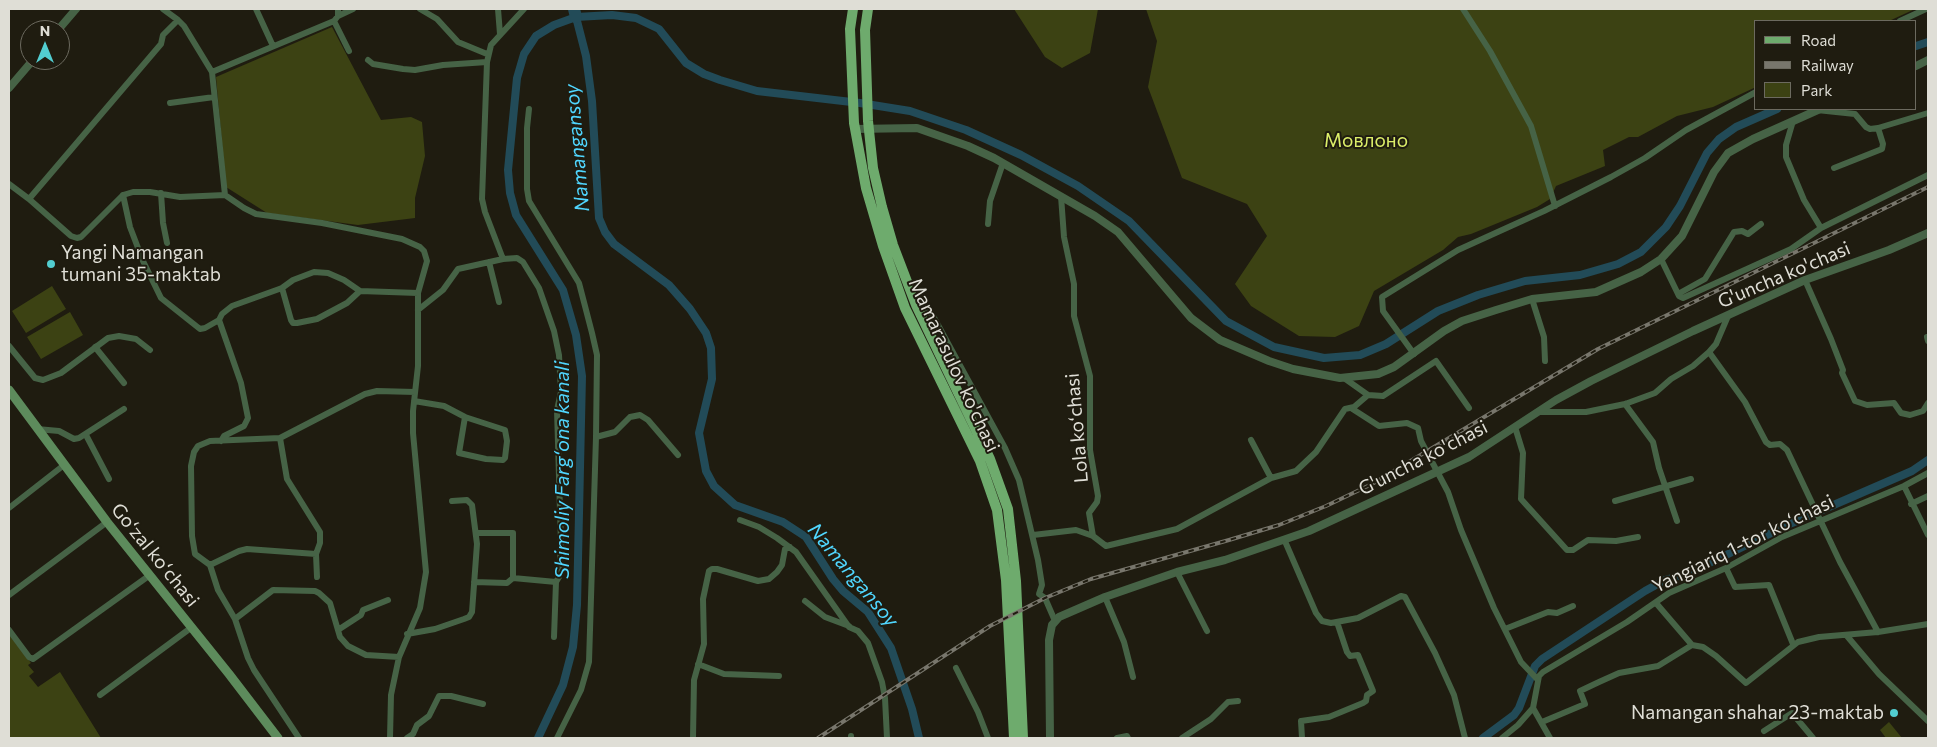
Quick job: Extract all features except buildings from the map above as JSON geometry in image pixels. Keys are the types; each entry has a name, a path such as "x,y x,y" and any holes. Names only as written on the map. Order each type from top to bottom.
{"main road":[{"name":"Mamarasulov ko'chasi","path":"853,9 850,29 854,126 866,188 893,277 905,308 980,461 996,510 1006,580 1014,738"},
{"name":"Mamarasulov ko'chasi","path":"868,9 865,30 868,125 873,168 882,207 904,276 920,315 990,459 1008,509 1016,581 1024,738"},
{"name":"Goʻzal koʻchasi","path":"9,390 107,522 278,738"}],"street":[{"path":"67,20 76,9"},
{"path":"163,9 178,20 191,35 212,72 225,195"},
{"path":"256,9 273,46"},
{"path":"212,72 353,9"},
{"path":"420,9 437,19 458,42 487,54"},
{"path":"498,9 500,34"},
{"path":"503,259 483,206 481,190 486,62 491,45 524,9"},
{"path":"1463,9 1490,51 1531,126 1556,206"},
{"path":"1902,20 1926,9"},
{"path":"337,15 349,51"},
{"path":"29,199 160,44 163,36 178,20"},
{"path":"368,60 373,64 409,70 486,62"},
{"path":"9,88 24,70"},
{"path":"1413,352 1383,311 1382,297 1458,250 1556,206 1620,172 1686,130 1754,93"},
{"path":"170,103 214,98"},
{"path":"529,109 526,189 534,211 579,283 597,356 589,662 581,690 557,738"},
{"path":"854,126 918,128 968,146 1003,163 1095,216 1118,232 1192,318 1220,340 1293,369 1344,378 1378,374 1394,367 1444,331 1462,322 1532,299 1596,292 1641,272 1661,260 1682,236 1714,172 1728,153 1753,139 1816,110"},
{"path":"1825,110 1855,114 1868,128 1878,128 1928,114"},
{"path":"1793,121 1786,145 1786,157 1804,200 1821,228"},
{"path":"1834,168 1882,149 1883,144 1878,128"},
{"path":"988,224 990,200 1003,163"},
{"path":"1661,260 1678,294 1681,298 1686,297 1791,249 1821,228 1928,175"},
{"path":"9,184 71,236 76,238 81,237 123,195 141,191 180,197 225,195 244,208 265,216 340,226 402,239 420,247 424,251 427,261 418,293 418,366 413,433 426,572 420,608 407,634 399,657 391,695 390,738"},
{"path":"161,194 162,223 167,243"},
{"path":"123,195 130,227 142,261 161,298 200,330 218,320 232,306 282,288 307,274 321,272 344,280 360,291 418,293"},
{"name":"Lola koʻchasi","path":"1061,196 1064,237 1074,284 1074,316 1090,376 1090,450 1098,496 1097,502 1089,513 1093,536"},
{"path":"1678,294 1705,279 1734,232 1742,231 1748,234 1761,224"},
{"name":"G'uncha ko'chasi","path":"1055,621 1070,611 1105,597 1177,572 1225,560 1309,531 1469,457 1537,412 1591,381 1693,331 1805,280 1890,250 1928,233"},
{"path":"418,310 443,290 458,269 512,258 520,260 535,282 545,303 559,355 561,392 557,410 561,544 559,578 556,582 554,637"},
{"path":"489,262 499,302"},
{"path":"1805,280 1855,401 1867,405 1894,403 1901,413 1910,415 1923,411 1928,403"},
{"path":"282,288 293,323 317,319 353,299 360,291"},
{"path":"1532,299 1544,337 1544,360"},
{"path":"920,315 928,312 932,314 1005,448 1019,480 1033,535 1042,585 1039,594 1045,598 1055,621 1052,625 1049,640 1050,738"},
{"path":"1537,412 1586,412 1625,404 1656,393 1671,379 1693,366 1709,352 1716,344 1728,316"},
{"path":"218,320 242,384 248,418 244,426 224,436 221,441"},
{"path":"9,346 35,378 43,380 61,373 108,338 119,336 136,339 150,350"},
{"path":"95,347 124,383"},
{"path":"1709,352 1745,402 1766,442 1770,445 1780,444 1786,448 1840,562 1878,632"},
{"path":"1344,378 1368,395 1378,397 1387,394 1436,361 1469,408"},
{"path":"299,738 254,670 246,653 235,619 218,590 210,565 198,557 194,551 190,466 194,452 198,446 210,441 280,438 365,394 384,390 415,392"},
{"path":"1033,535 1076,530 1093,536 1106,546 1177,529 1271,478 1290,474 1303,465 1316,452 1345,410 1351,408 1368,395"},
{"path":"414,402 444,406 465,417 505,430 507,441 505,458 503,460 486,459 459,453 465,417"},
{"path":"1625,404 1653,442 1677,521"},
{"path":"1351,408 1379,426 1407,423 1416,426 1426,452 1439,471 1448,492 1481,581 1526,669 1537,679 1533,708 1518,725 1502,738"},
{"path":"38,429 59,430 74,439 86,435 124,409"},
{"path":"596,437 615,432 630,417 640,415 648,420 678,454"},
{"path":"1515,427 1523,453 1521,499 1567,550 1573,550 1588,540 1616,541 1638,537"},
{"path":"86,435 109,478"},
{"path":"280,438 287,479 320,532 320,543 316,554 317,576"},
{"path":"1251,440 1271,478"},
{"path":"9,508 64,465"},
{"name":"Yangiariq 1-tor koʻchasi","path":"1537,679 1543,672 1670,593 1726,568 1820,518 1904,486 1928,473"},
{"path":"1615,501 1691,478"},
{"path":"1904,486 1911,504 1928,534"},
{"path":"1911,504 1928,496"},
{"path":"407,634 435,629 469,617 472,612 476,533 472,503 467,500 452,501"},
{"path":"740,520 759,527 796,552 849,626"},
{"path":"9,595 107,522"},
{"path":"476,533 513,533 513,578"},
{"path":"1284,539 1320,619 1326,622 1358,618 1401,596 1405,597 1435,653 1454,695 1465,738"},
{"path":"693,738 694,680 704,644 703,599 709,571 717,568 751,580 768,579 782,565 785,549 790,547"},
{"path":"210,565 238,551 247,549 316,554"},
{"path":"1726,568 1735,587 1769,585 1793,644"},
{"path":"1177,572 1207,632"},
{"path":"9,630 29,658 33,659 150,575"},
{"path":"474,582 507,583 513,578 556,582"},
{"path":"235,619 273,590 315,591 330,602 343,641 360,654 379,657 399,657"},
{"path":"1105,597 1124,642 1133,677"},
{"path":"338,630 361,615 363,610 388,600"},
{"path":"805,601 826,616 849,626 858,632 868,643 882,682 885,698 887,738"},
{"path":"1656,603 1692,645 1703,647 1716,656 1746,683 1793,644 1808,639 1847,636 1928,624"},
{"path":"1505,629 1548,612 1558,613 1573,606"},
{"path":"1302,738 1301,721 1330,716 1363,703 1366,701 1367,695 1373,691 1358,655 1351,656 1347,652 1337,622"},
{"path":"100,694 192,627"},
{"path":"1847,636 1879,674 1928,721"},
{"path":"1542,722 1585,704 1580,691 1619,673 1658,666 1692,645"},
{"path":"698,664 724,674 779,676"},
{"path":"956,668 978,712 988,738"},
{"path":"407,738 413,734 417,725 429,716 439,696 451,696 483,704"},
{"path":"1182,738 1211,719 1228,702 1238,701"},
{"path":"1533,708 1550,738"},
{"path":"1764,731 1792,713 1813,738"},
{"path":"1117,738 1127,736 1128,738"}],"green space":[{"path":"1014,9 1098,9 1090,53 1062,68 1045,57"},
{"name":"Мовлоно","path":"1146,9 1915,9 1891,20 1754,20 1754,88 1713,107 1677,116 1638,137 1629,137 1603,150 1605,166 1556,186 1550,199 1537,207 1471,234 1458,237 1443,250 1374,291 1359,326 1335,337 1299,336 1251,306 1235,284 1267,236 1247,204 1182,178 1148,87 1157,41"},
{"path":"332,27 381,120 411,117 422,122 425,156 415,198 415,218 358,225 267,213 226,187 216,77"},
{"path":"52,286 66,309 26,333 12,311"},
{"path":"70,312 83,335 41,359 27,337"},
{"path":"9,634 31,663 28,665 34,672 29,676 38,687 60,672 101,738 9,738"},
{"path":"1889,722 1902,738 1886,738 1880,730"}],"waterway":[{"path":"574,9 576,17"},
{"name":"Shimoliy Fargʻona kanali","path":"538,738 563,685 573,647 577,605 582,376 576,335 563,290 516,215 510,193 508,170 517,78 524,54 536,36 554,25 576,17 612,15 636,18 659,29 686,63 704,74 720,80 757,91 910,111 966,130 1021,155 1078,186 1129,221 1226,321 1274,347 1324,358 1360,355 1386,344 1438,311 1478,295 1525,281 1580,275 1618,264 1641,252 1666,227 1680,206 1707,153 1719,139 1736,127 1775,110"},
{"name":"Namangansoy","path":"576,17 586,56 592,101 599,218 605,232 614,244 669,285 690,309 706,333 711,348 712,379 699,433 706,471 714,486 735,505 783,522 806,537 833,579 843,591 868,612 891,648 912,709 919,738"},
{"name":"Shimoliy Fargʻona kanali","path":"1917,46 1928,42"},
{"path":"1483,738 1514,715 1519,708 1535,666 1542,659 1645,591 1665,580 1689,573 1792,523 1912,471 1928,460"}],"railway":[{"path":"818,738 990,626 1045,598 1091,579 1279,525 1326,506 1372,484 1598,349 1928,187"}],"place":[{"name":"Yangi Namangan tumani 35-maktab","path":"51,264"},
{"name":"Namangan shahar 23-maktab","path":"1894,713"}]}
